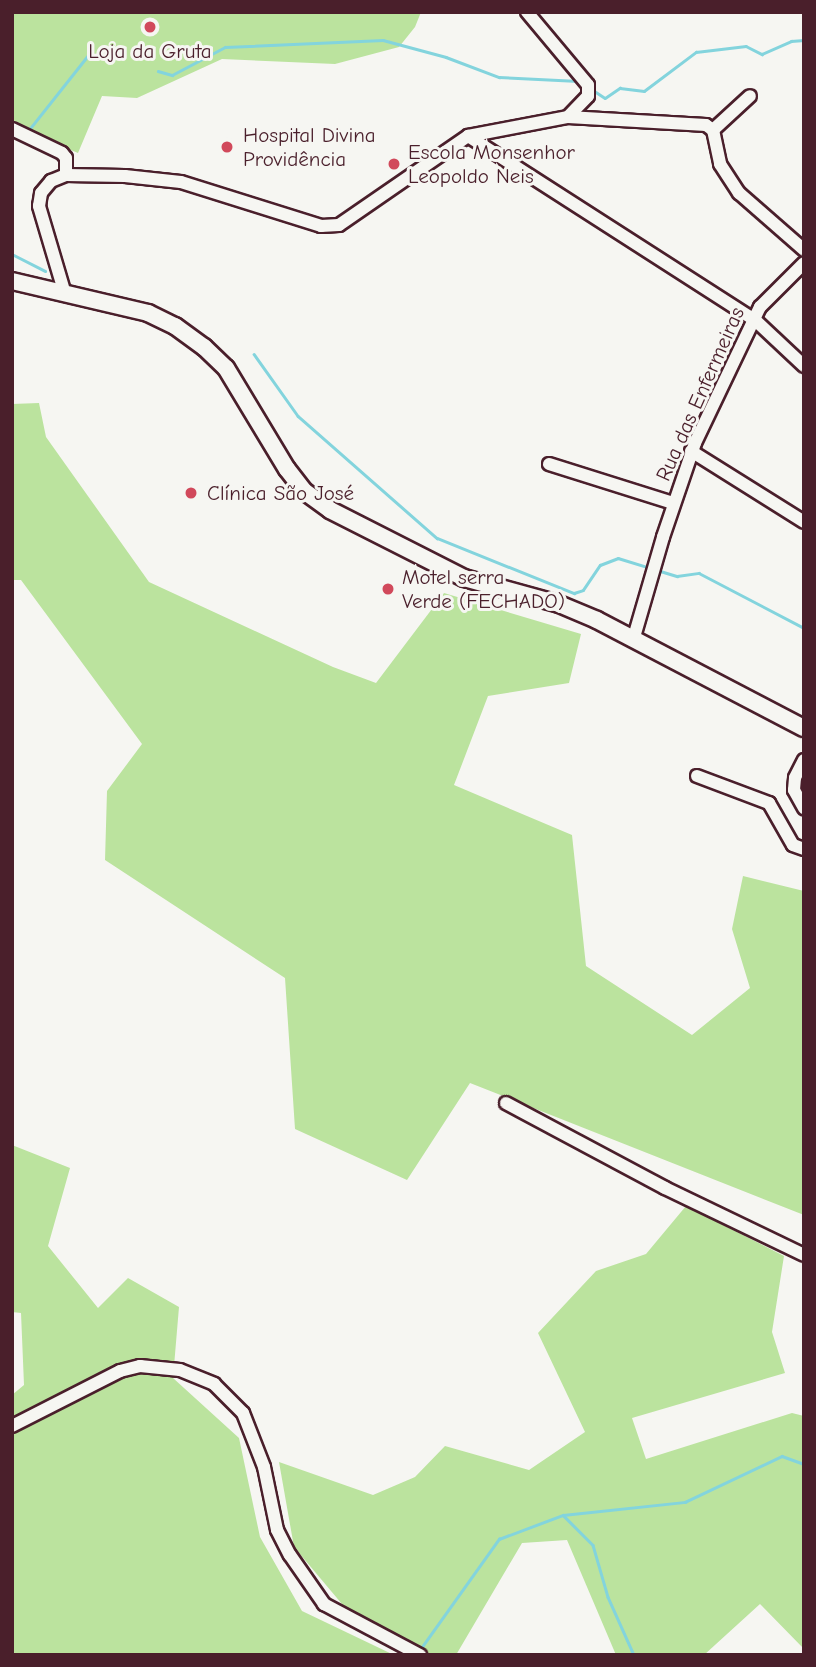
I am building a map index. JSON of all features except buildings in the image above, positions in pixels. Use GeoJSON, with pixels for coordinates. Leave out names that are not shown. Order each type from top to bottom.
{"type":"FeatureCollection","features":[{"type":"Feature","properties":{"kind":"main road"},"geometry":{"type":"LineString","coordinates":[[12,281],[148,313],[175,326],[204,347],[226,368],[287,469],[304,491],[330,510],[464,578],[559,604],[634,637],[730,691],[804,728]]}},
{"type":"Feature","properties":{"kind":"street"},"geometry":{"type":"LineString","coordinates":[[527,12],[588,85],[588,96],[568,117]]}},
{"type":"Feature","properties":{"kind":"street"},"geometry":{"type":"LineString","coordinates":[[713,130],[750,96]]}},
{"type":"Feature","properties":{"kind":"street"},"geometry":{"type":"LineString","coordinates":[[65,294],[39,205],[41,194],[51,181],[66,175],[125,176],[181,182],[321,226],[339,225],[468,136],[568,117],[706,125],[713,130],[720,164],[739,193],[804,250]]}},
{"type":"Feature","properties":{"kind":"street"},"geometry":{"type":"LineString","coordinates":[[12,129],[62,153],[66,158],[66,175]]}},
{"type":"Feature","properties":{"kind":"street"},"geometry":{"type":"LineString","coordinates":[[468,136],[755,320],[804,366]]}},
{"type":"Feature","properties":{"kind":"street","name":"Rua das Enfermeiras"},"geometry":{"type":"LineString","coordinates":[[634,637],[691,451],[760,307],[804,263]]}},
{"type":"Feature","properties":{"kind":"street"},"geometry":{"type":"LineString","coordinates":[[691,451],[804,522]]}},
{"type":"Feature","properties":{"kind":"street"},"geometry":{"type":"LineString","coordinates":[[549,464],[673,503]]}},
{"type":"Feature","properties":{"kind":"street"},"geometry":{"type":"LineString","coordinates":[[804,761],[794,778],[794,790],[804,808]]}},
{"type":"Feature","properties":{"kind":"street"},"geometry":{"type":"LineString","coordinates":[[697,776],[769,803],[793,845],[804,849]]}},
{"type":"Feature","properties":{"kind":"street"},"geometry":{"type":"LineString","coordinates":[[506,1103],[665,1188],[804,1255]]}},
{"type":"Feature","properties":{"kind":"street"},"geometry":{"type":"LineString","coordinates":[[12,1426],[120,1371],[141,1366],[180,1370],[214,1384],[243,1413],[264,1467],[277,1530],[290,1555],[324,1604],[420,1655]]}},
{"type":"Feature","properties":{"kind":"green space"},"geometry":{"type":"Polygon","coordinates":[[[12,12],[421,12],[415,27],[399,47],[335,64],[222,59],[137,98],[102,96],[78,153],[12,125],[12,12]]]}},
{"type":"Feature","properties":{"kind":"green space"},"geometry":{"type":"Polygon","coordinates":[[[39,403],[46,437],[149,582],[333,667],[376,683],[444,593],[581,634],[569,683],[488,696],[454,785],[572,835],[586,966],[692,1035],[750,988],[732,929],[743,876],[804,891],[804,1215],[470,1083],[407,1180],[295,1129],[285,978],[105,860],[107,791],[142,744],[21,580],[12,580],[12,404],[39,403]]]}},
{"type":"Feature","properties":{"kind":"green space"},"geometry":{"type":"Polygon","coordinates":[[[12,1145],[70,1168],[48,1246],[98,1308],[128,1278],[179,1307],[173,1378],[239,1438],[260,1537],[302,1611],[394,1655],[12,1655],[12,1395],[24,1385],[21,1313],[12,1312],[12,1145]]]}},
{"type":"Feature","properties":{"kind":"green space"},"geometry":{"type":"Polygon","coordinates":[[[686,1206],[784,1256],[772,1332],[785,1373],[632,1418],[646,1459],[792,1413],[804,1416],[804,1649],[760,1604],[704,1655],[616,1655],[567,1540],[522,1543],[456,1655],[429,1655],[347,1610],[294,1547],[279,1462],[373,1495],[415,1477],[445,1446],[529,1470],[585,1432],[538,1333],[596,1271],[646,1254],[686,1206]]]}},
{"type":"Feature","properties":{"kind":"waterway"},"geometry":{"type":"LineString","coordinates":[[158,71],[172,75],[225,47],[383,40],[446,57],[499,77],[578,81]]}},
{"type":"Feature","properties":{"kind":"waterway"},"geometry":{"type":"LineString","coordinates":[[593,90],[605,98],[620,88],[644,91],[696,52],[746,46],[762,54],[791,41],[804,40]]}},
{"type":"Feature","properties":{"kind":"waterway"},"geometry":{"type":"LineString","coordinates":[[28,131],[89,54]]}},
{"type":"Feature","properties":{"kind":"waterway"},"geometry":{"type":"LineString","coordinates":[[14,255],[45,271]]}},
{"type":"Feature","properties":{"kind":"waterway"},"geometry":{"type":"LineString","coordinates":[[254,354],[298,416],[437,538],[574,593],[583,590],[600,565],[618,558],[651,568]]}},
{"type":"Feature","properties":{"kind":"waterway"},"geometry":{"type":"LineString","coordinates":[[657,570],[677,576],[699,573],[804,628]]}},
{"type":"Feature","properties":{"kind":"waterway"},"geometry":{"type":"LineString","coordinates":[[419,1651],[499,1539],[563,1515],[685,1502],[782,1456],[804,1464]]}},
{"type":"Feature","properties":{"kind":"waterway"},"geometry":{"type":"LineString","coordinates":[[563,1515],[593,1545],[608,1597],[634,1655]]}},
{"type":"Feature","properties":{"kind":"place","name":"Loja da Gruta"},"geometry":{"type":"Point","coordinates":[150,27]}},
{"type":"Feature","properties":{"kind":"place","name":"Hospital Divina Providência"},"geometry":{"type":"Point","coordinates":[227,147]}},
{"type":"Feature","properties":{"kind":"place","name":"Escola Monsenhor Leopoldo Neis"},"geometry":{"type":"Point","coordinates":[394,164]}},
{"type":"Feature","properties":{"kind":"place","name":"Clínica São José"},"geometry":{"type":"Point","coordinates":[191,493]}},
{"type":"Feature","properties":{"kind":"place","name":"Motel serra Verde (FECHADO)"},"geometry":{"type":"Point","coordinates":[388,589]}}]}
